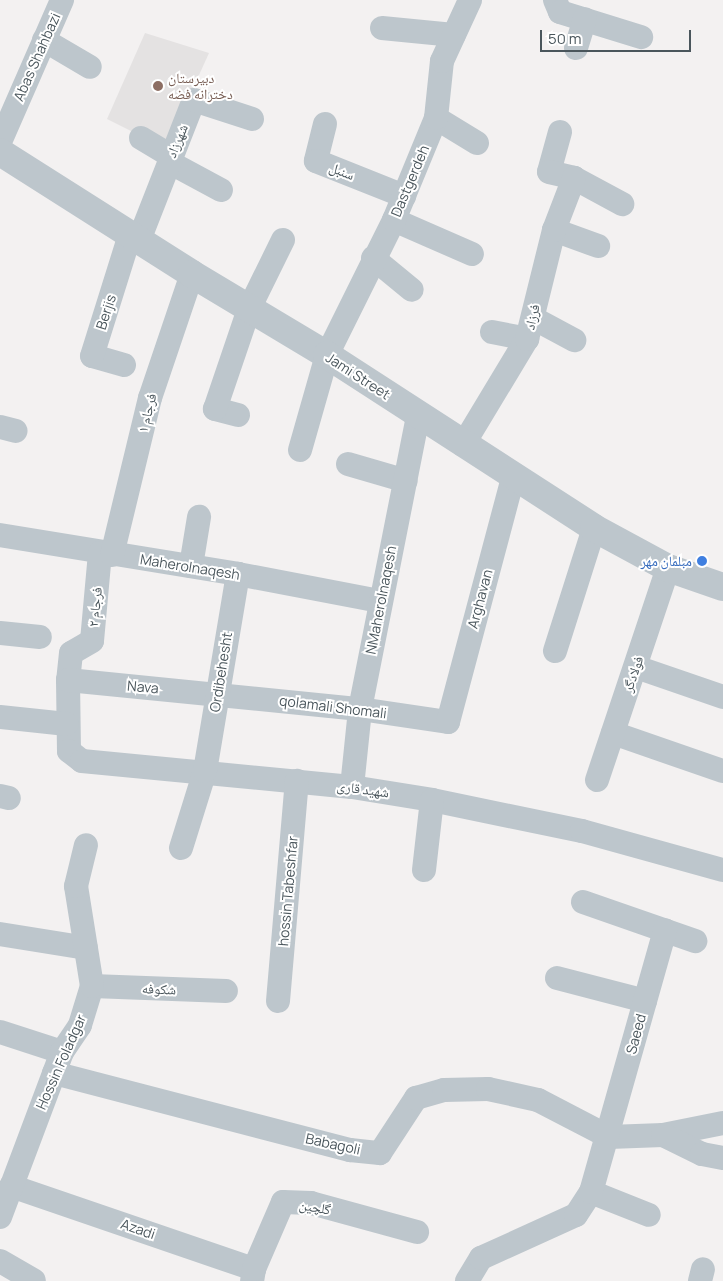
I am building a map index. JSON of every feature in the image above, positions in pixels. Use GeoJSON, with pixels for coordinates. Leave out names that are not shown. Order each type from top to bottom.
{"type":"FeatureCollection","features":[{"type":"Feature","properties":{"kind":"street","name":"Abas Shahbazi"},"geometry":{"type":"LineString","coordinates":[[0,142],[62,0]]}},
{"type":"Feature","properties":{"kind":"street","name":"Dastgerdeh"},"geometry":{"type":"LineString","coordinates":[[300,450],[327,355],[373,258],[394,220],[436,118],[442,61],[470,0]]}},
{"type":"Feature","properties":{"kind":"street"},"geometry":{"type":"LineString","coordinates":[[555,0],[560,12],[641,37]]}},
{"type":"Feature","properties":{"kind":"street"},"geometry":{"type":"LineString","coordinates":[[576,48],[585,19]]}},
{"type":"Feature","properties":{"kind":"street"},"geometry":{"type":"LineString","coordinates":[[382,28],[454,35]]}},
{"type":"Feature","properties":{"kind":"street"},"geometry":{"type":"LineString","coordinates":[[44,40],[90,68]]}},
{"type":"Feature","properties":{"kind":"street","name":"شهرزاد"},"geometry":{"type":"LineString","coordinates":[[135,238],[194,100],[252,119]]}},
{"type":"Feature","properties":{"kind":"street"},"geometry":{"type":"LineString","coordinates":[[436,118],[477,143]]}},
{"type":"Feature","properties":{"kind":"street","name":"سنبل"},"geometry":{"type":"LineString","coordinates":[[325,124],[316,161],[404,196]]}},
{"type":"Feature","properties":{"kind":"street"},"geometry":{"type":"LineString","coordinates":[[560,132],[549,172],[574,178],[622,204]]}},
{"type":"Feature","properties":{"kind":"street"},"geometry":{"type":"LineString","coordinates":[[141,138],[170,159],[221,190]]}},
{"type":"Feature","properties":{"kind":"street","name":"Jami Street"},"geometry":{"type":"LineString","coordinates":[[0,152],[192,274],[327,355],[463,445],[594,528],[668,568],[723,587]]}},
{"type":"Feature","properties":{"kind":"street","name":"فرزاد"},"geometry":{"type":"LineString","coordinates":[[463,445],[530,328],[554,230],[574,178]]}},
{"type":"Feature","properties":{"kind":"street"},"geometry":{"type":"LineString","coordinates":[[394,220],[472,254]]}},
{"type":"Feature","properties":{"kind":"street"},"geometry":{"type":"LineString","coordinates":[[554,230],[598,246]]}},
{"type":"Feature","properties":{"kind":"street","name":"Berjis"},"geometry":{"type":"LineString","coordinates":[[124,364],[92,356],[135,238]]}},
{"type":"Feature","properties":{"kind":"street"},"geometry":{"type":"LineString","coordinates":[[238,415],[215,409],[249,309],[283,240]]}},
{"type":"Feature","properties":{"kind":"street"},"geometry":{"type":"LineString","coordinates":[[373,258],[412,290]]}},
{"type":"Feature","properties":{"kind":"street","name":"فرجام ۱"},"geometry":{"type":"LineString","coordinates":[[106,554],[150,398],[192,274]]}},
{"type":"Feature","properties":{"kind":"street"},"geometry":{"type":"LineString","coordinates":[[492,332],[530,328],[574,340]]}},
{"type":"Feature","properties":{"kind":"street","name":"NMaherolnaqesh"},"geometry":{"type":"LineString","coordinates":[[352,787],[360,709],[379,601],[406,481],[418,415]]}},
{"type":"Feature","properties":{"kind":"street"},"geometry":{"type":"LineString","coordinates":[[348,464],[406,481]]}},
{"type":"Feature","properties":{"kind":"street","name":"Arghavan"},"geometry":{"type":"LineString","coordinates":[[448,722],[513,477]]}},
{"type":"Feature","properties":{"kind":"street"},"geometry":{"type":"LineString","coordinates":[[191,566],[199,517]]}},
{"type":"Feature","properties":{"kind":"street"},"geometry":{"type":"LineString","coordinates":[[555,651],[594,528]]}},
{"type":"Feature","properties":{"kind":"street","name":"Maherolnaqesh"},"geometry":{"type":"LineString","coordinates":[[0,535],[106,554],[238,574],[379,601]]}},
{"type":"Feature","properties":{"kind":"street","name":"فرجام ۲"},"geometry":{"type":"LineString","coordinates":[[68,680],[71,653],[92,641],[106,554]]}},
{"type":"Feature","properties":{"kind":"street","name":"فولادگر"},"geometry":{"type":"LineString","coordinates":[[597,780],[668,568]]}},
{"type":"Feature","properties":{"kind":"street","name":"Ordibehesht"},"geometry":{"type":"LineString","coordinates":[[181,848],[205,771],[238,574]]}},
{"type":"Feature","properties":{"kind":"street"},"geometry":{"type":"LineString","coordinates":[[0,633],[40,637]]}},
{"type":"Feature","properties":{"kind":"street"},"geometry":{"type":"LineString","coordinates":[[636,667],[723,697]]}},
{"type":"Feature","properties":{"kind":"street","name":"Nava"},"geometry":{"type":"LineString","coordinates":[[68,680],[218,694]]}},
{"type":"Feature","properties":{"kind":"street","name":"شهید قاری"},"geometry":{"type":"LineString","coordinates":[[68,680],[67,724],[69,751],[82,761],[205,771],[352,787],[432,800],[582,831],[723,870]]}},
{"type":"Feature","properties":{"kind":"street","name":"qolamali Shomali"},"geometry":{"type":"LineString","coordinates":[[218,694],[360,709],[448,722]]}},
{"type":"Feature","properties":{"kind":"street"},"geometry":{"type":"LineString","coordinates":[[0,717],[67,724]]}},
{"type":"Feature","properties":{"kind":"street"},"geometry":{"type":"LineString","coordinates":[[613,733],[723,771]]}},
{"type":"Feature","properties":{"kind":"street","name":"hossin Tabeshfar"},"geometry":{"type":"LineString","coordinates":[[278,1002],[298,781]]}},
{"type":"Feature","properties":{"kind":"street"},"geometry":{"type":"LineString","coordinates":[[424,870],[432,800]]}},
{"type":"Feature","properties":{"kind":"street","name":"Hossin Foladgar"},"geometry":{"type":"LineString","coordinates":[[0,1217],[58,1063],[80,1025],[92,986],[76,886],[86,845]]}},
{"type":"Feature","properties":{"kind":"street"},"geometry":{"type":"LineString","coordinates":[[583,902],[695,941]]}},
{"type":"Feature","properties":{"kind":"street","name":"Saeed"},"geometry":{"type":"LineString","coordinates":[[467,1281],[481,1258],[568,1218],[592,1192],[604,1134],[665,930]]}},
{"type":"Feature","properties":{"kind":"street"},"geometry":{"type":"LineString","coordinates":[[0,934],[86,948]]}},
{"type":"Feature","properties":{"kind":"street"},"geometry":{"type":"LineString","coordinates":[[557,978],[645,1002]]}},
{"type":"Feature","properties":{"kind":"street","name":"شکوفه"},"geometry":{"type":"LineString","coordinates":[[92,986],[226,992]]}},
{"type":"Feature","properties":{"kind":"street"},"geometry":{"type":"LineString","coordinates":[[0,1032],[58,1063]]}},
{"type":"Feature","properties":{"kind":"street","name":"Babagoli"},"geometry":{"type":"LineString","coordinates":[[58,1063],[350,1150],[380,1153],[416,1098],[444,1090],[488,1089],[538,1100],[604,1134]]}},
{"type":"Feature","properties":{"kind":"street"},"geometry":{"type":"LineString","coordinates":[[604,1134],[663,1135],[723,1123]]}},
{"type":"Feature","properties":{"kind":"street"},"geometry":{"type":"LineString","coordinates":[[663,1135],[702,1154],[723,1158]]}},
{"type":"Feature","properties":{"kind":"street","name":"Azadi"},"geometry":{"type":"LineString","coordinates":[[11,1186],[253,1275]]}},
{"type":"Feature","properties":{"kind":"street"},"geometry":{"type":"LineString","coordinates":[[592,1192],[649,1215]]}},
{"type":"Feature","properties":{"kind":"street","name":"گلچین"},"geometry":{"type":"LineString","coordinates":[[253,1275],[283,1202],[311,1203],[417,1232]]}},
{"type":"Feature","properties":{"kind":"street"},"geometry":{"type":"LineString","coordinates":[[0,1261],[34,1281]]}},
{"type":"Feature","properties":{"kind":"shaded area","name":"دبیرستان دخترانه فضه"},"geometry":{"type":"Polygon","coordinates":[[[145,33],[209,53],[171,137],[161,146],[107,119],[145,33]]]}},
{"type":"Feature","properties":{"kind":"place","name":"دبیرستان دخترانه فضه"},"geometry":{"type":"Point","coordinates":[158,86]}},
{"type":"Feature","properties":{"kind":"place","name":"مبلمان مهر"},"geometry":{"type":"Point","coordinates":[702,561]}}]}
